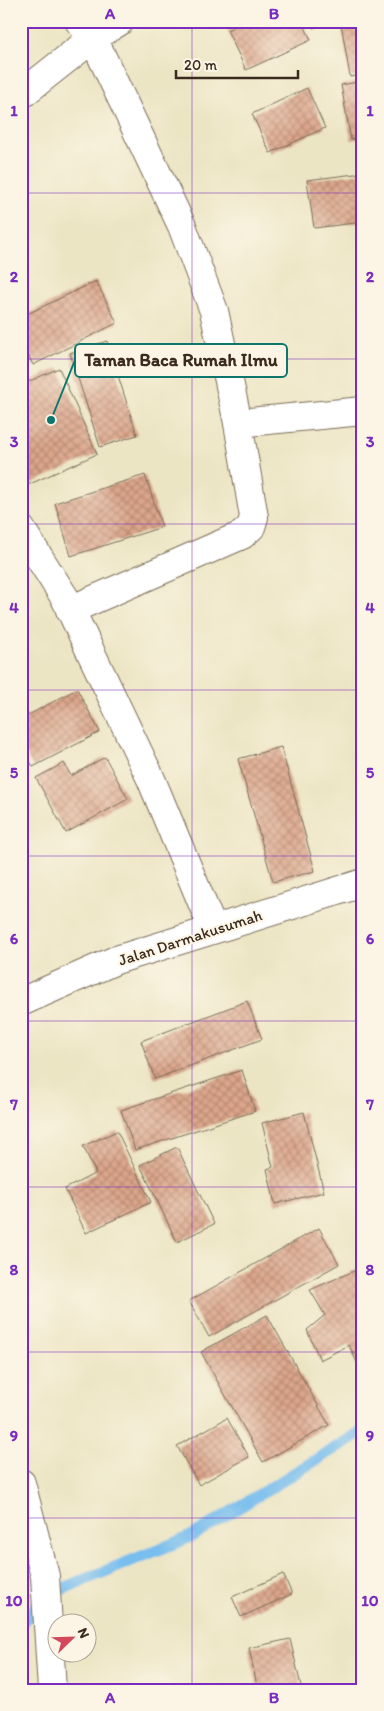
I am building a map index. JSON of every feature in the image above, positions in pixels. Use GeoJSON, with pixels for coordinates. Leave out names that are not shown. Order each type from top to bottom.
{"type":"FeatureCollection","features":[{"type":"Feature","properties":{"kind":"street"},"geometry":{"type":"LineString","coordinates":[[21,95],[86,30],[120,21]]}},
{"type":"Feature","properties":{"kind":"street"},"geometry":{"type":"LineString","coordinates":[[70,610],[242,535],[250,527],[254,517],[238,423],[214,312],[182,226],[86,30]]}},
{"type":"Feature","properties":{"kind":"street"},"geometry":{"type":"LineString","coordinates":[[238,423],[363,411]]}},
{"type":"Feature","properties":{"kind":"street"},"geometry":{"type":"LineString","coordinates":[[21,529],[65,598],[151,779],[213,930]]}},
{"type":"Feature","properties":{"kind":"street","name":"Jalan Darmakusumah"},"geometry":{"type":"LineString","coordinates":[[21,1002],[116,960],[363,883]]}},
{"type":"Feature","properties":{"kind":"street"},"geometry":{"type":"LineString","coordinates":[[21,1483],[45,1576],[52,1690]]}},
{"type":"Feature","properties":{"kind":"building"},"geometry":{"type":"Polygon","coordinates":[[[247,21],[302,21],[311,40],[246,70],[227,30],[247,21]]]}},
{"type":"Feature","properties":{"kind":"building"},"geometry":{"type":"Polygon","coordinates":[[[311,21],[330,21],[313,28],[311,21]]]}},
{"type":"Feature","properties":{"kind":"building"},"geometry":{"type":"Polygon","coordinates":[[[363,21],[363,75],[350,77],[341,23],[363,21]]]}},
{"type":"Feature","properties":{"kind":"building"},"geometry":{"type":"Polygon","coordinates":[[[363,81],[363,138],[351,140],[341,85],[363,81]]]}},
{"type":"Feature","properties":{"kind":"building"},"geometry":{"type":"Polygon","coordinates":[[[307,88],[325,128],[270,153],[252,114],[307,88]]]}},
{"type":"Feature","properties":{"kind":"building"},"geometry":{"type":"Polygon","coordinates":[[[363,173],[363,222],[314,228],[307,180],[363,173]]]}},
{"type":"Feature","properties":{"kind":"building"},"geometry":{"type":"Polygon","coordinates":[[[96,281],[117,323],[33,365],[21,341],[21,317],[96,281]]]}},
{"type":"Feature","properties":{"kind":"building"},"geometry":{"type":"Polygon","coordinates":[[[107,341],[137,435],[100,447],[70,353],[107,341]]]}},
{"type":"Feature","properties":{"kind":"building"},"geometry":{"type":"Polygon","coordinates":[[[59,368],[97,454],[21,488],[21,385],[59,368]]]}},
{"type":"Feature","properties":{"kind":"building"},"geometry":{"type":"Polygon","coordinates":[[[145,475],[162,527],[71,556],[55,503],[145,475]]]}},
{"type":"Feature","properties":{"kind":"building"},"geometry":{"type":"Polygon","coordinates":[[[77,689],[100,732],[33,767],[21,744],[21,719],[77,689]]]}},
{"type":"Feature","properties":{"kind":"building"},"geometry":{"type":"Polygon","coordinates":[[[281,747],[315,871],[273,882],[238,759],[281,747]]]}},
{"type":"Feature","properties":{"kind":"building"},"geometry":{"type":"Polygon","coordinates":[[[105,757],[128,799],[66,833],[36,778],[64,763],[71,776],[105,757]]]}},
{"type":"Feature","properties":{"kind":"building"},"geometry":{"type":"Polygon","coordinates":[[[247,1001],[262,1039],[155,1079],[141,1041],[247,1001]]]}},
{"type":"Feature","properties":{"kind":"building"},"geometry":{"type":"Polygon","coordinates":[[[242,1070],[255,1111],[135,1150],[121,1110],[242,1070]]]}},
{"type":"Feature","properties":{"kind":"building"},"geometry":{"type":"Polygon","coordinates":[[[304,1112],[324,1192],[275,1204],[267,1169],[273,1167],[262,1123],[304,1112]]]}},
{"type":"Feature","properties":{"kind":"building"},"geometry":{"type":"Polygon","coordinates":[[[117,1131],[151,1202],[86,1233],[65,1189],[96,1173],[83,1146],[117,1131]]]}},
{"type":"Feature","properties":{"kind":"building"},"geometry":{"type":"Polygon","coordinates":[[[177,1147],[214,1224],[177,1242],[140,1165],[177,1147]]]}},
{"type":"Feature","properties":{"kind":"building"},"geometry":{"type":"Polygon","coordinates":[[[319,1228],[339,1264],[209,1337],[189,1301],[319,1228]]]}},
{"type":"Feature","properties":{"kind":"building"},"geometry":{"type":"Polygon","coordinates":[[[363,1267],[363,1367],[360,1369],[349,1345],[320,1360],[307,1330],[325,1315],[310,1290],[363,1267]]]}},
{"type":"Feature","properties":{"kind":"building"},"geometry":{"type":"Polygon","coordinates":[[[267,1315],[329,1425],[263,1462],[201,1352],[267,1315]]]}},
{"type":"Feature","properties":{"kind":"building"},"geometry":{"type":"Polygon","coordinates":[[[227,1418],[249,1457],[199,1485],[177,1446],[227,1418]]]}},
{"type":"Feature","properties":{"kind":"building"},"geometry":{"type":"Polygon","coordinates":[[[283,1574],[292,1594],[241,1617],[232,1597],[283,1574]]]}},
{"type":"Feature","properties":{"kind":"building"},"geometry":{"type":"Polygon","coordinates":[[[290,1639],[302,1690],[258,1690],[249,1648],[290,1639]]]}},
{"type":"Feature","properties":{"kind":"waterway"},"geometry":{"type":"LineString","coordinates":[[21,1623],[47,1595],[192,1536],[363,1431]]}},
{"type":"Feature","properties":{"kind":"place","name":"Taman Baca Rumah Ilmu"},"geometry":{"type":"Point","coordinates":[51,420]}}]}
